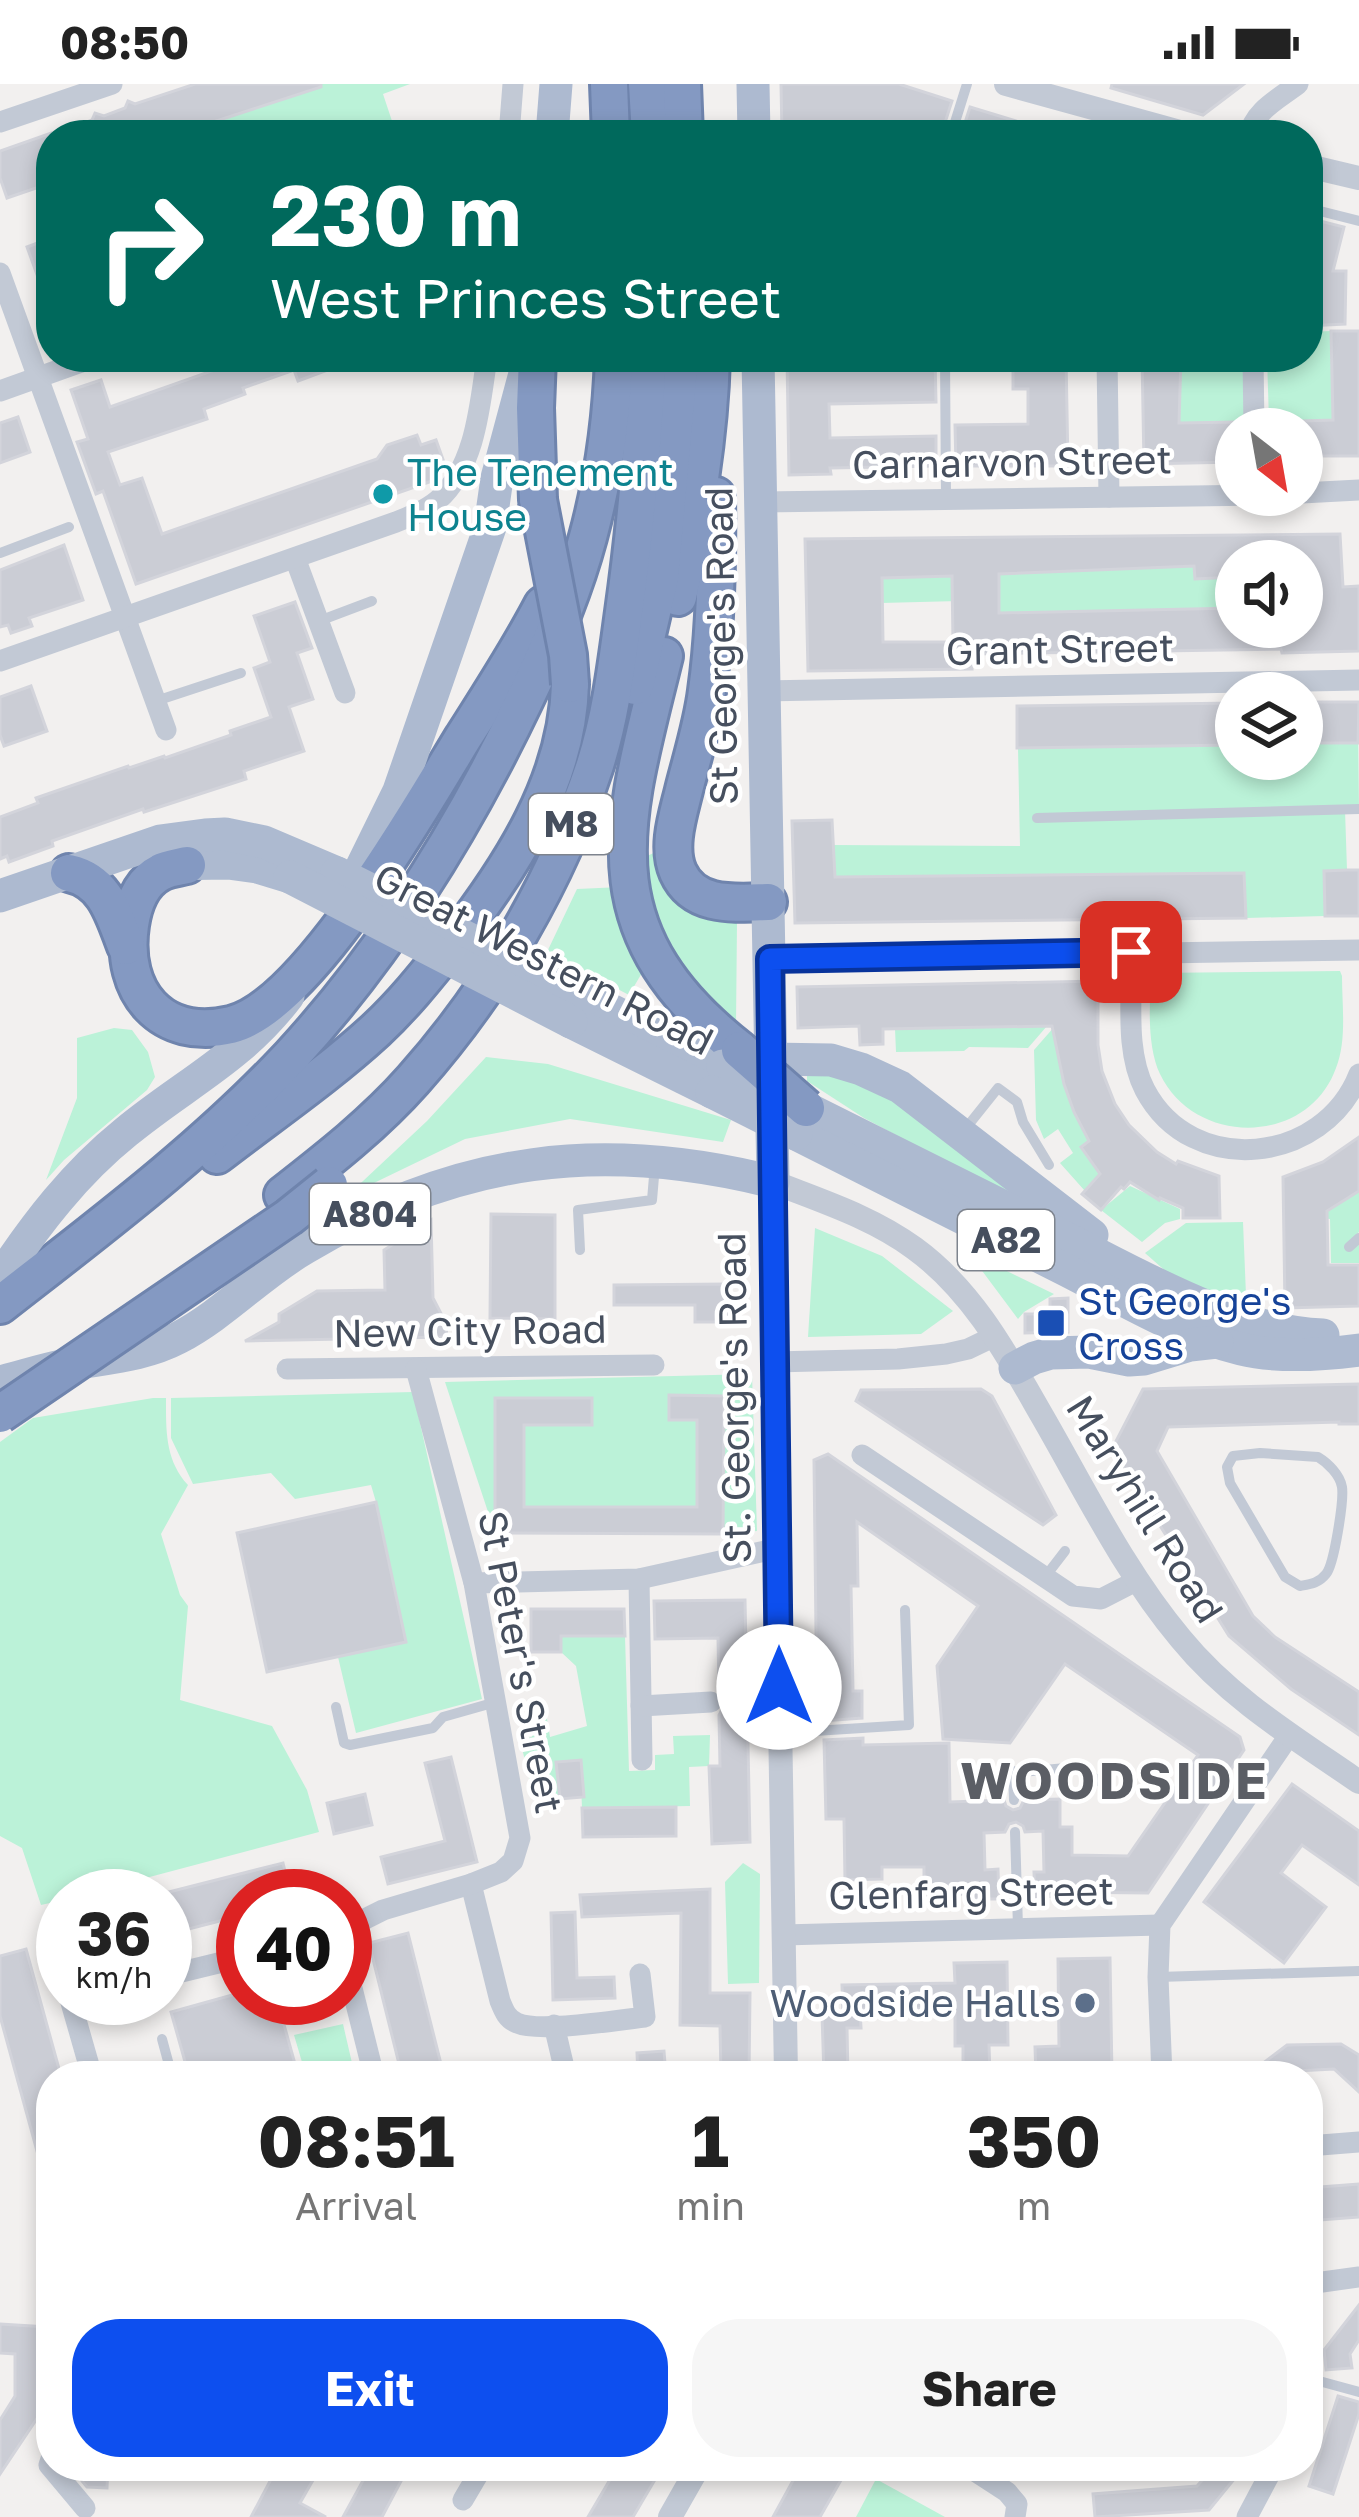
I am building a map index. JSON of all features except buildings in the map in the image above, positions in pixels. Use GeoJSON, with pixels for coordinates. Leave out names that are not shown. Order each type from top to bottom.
{"type":"FeatureCollection","features":[{"type":"Feature","properties":{"kind":"highway"},"geometry":{"type":"LineString","coordinates":[[609,84],[610,120]]}},
{"type":"Feature","properties":{"kind":"highway"},"geometry":{"type":"LineString","coordinates":[[647,84],[649,120]]}},
{"type":"Feature","properties":{"kind":"highway"},"geometry":{"type":"LineString","coordinates":[[682,84],[683,120]]}},
{"type":"Feature","properties":{"kind":"highway"},"geometry":{"type":"LineString","coordinates":[[707,84],[708,120]]}},
{"type":"Feature","properties":{"kind":"highway"},"geometry":{"type":"LineString","coordinates":[[142,1201],[373,1033],[428,974],[511,863],[559,759],[570,684],[538,500],[533,372]]}},
{"type":"Feature","properties":{"kind":"highway"},"geometry":{"type":"LineString","coordinates":[[85,878],[113,913],[133,981],[145,1000],[172,1021],[196,1027],[241,1022],[301,975],[343,924],[420,809],[543,606],[559,569],[576,505],[589,442],[596,372]]}},
{"type":"Feature","properties":{"kind":"highway","name":"M8"},"geometry":{"type":"LineString","coordinates":[[0,1308],[142,1201],[246,1100],[331,1009],[400,918],[460,824],[540,666],[587,540],[606,454],[614,372]]}},
{"type":"Feature","properties":{"kind":"highway","name":"M8"},"geometry":{"type":"LineString","coordinates":[[0,1399],[337,1153],[413,1081],[497,969],[556,859],[595,764],[617,664],[638,512],[647,372]]}},
{"type":"Feature","properties":{"kind":"highway"},"geometry":{"type":"LineString","coordinates":[[0,1414],[289,1217],[409,1112],[485,1022],[539,937],[584,842],[624,730],[660,578],[679,372]]}},
{"type":"Feature","properties":{"kind":"highway"},"geometry":{"type":"LineString","coordinates":[[711,372],[693,527],[631,793],[628,875],[654,958],[736,1067],[801,1121]]}},
{"type":"Feature","properties":{"kind":"highway"},"geometry":{"type":"LineString","coordinates":[[710,409],[716,528],[712,643],[707,695],[681,803],[674,857],[686,884],[704,898],[734,903],[769,932]]}},
{"type":"Feature","properties":{"kind":"highway"},"geometry":{"type":"LineString","coordinates":[[127,950],[133,908],[143,887],[159,872],[187,865]]}},
{"type":"Feature","properties":{"kind":"main road"},"geometry":{"type":"LineString","coordinates":[[553,120],[556,84]]}},
{"type":"Feature","properties":{"kind":"main road"},"geometry":{"type":"LineString","coordinates":[[753,84],[754,120]]}},
{"type":"Feature","properties":{"kind":"main road"},"geometry":{"type":"LineString","coordinates":[[0,1278],[74,1180],[129,1129],[238,1051],[275,1013],[301,975],[351,889],[399,791],[490,527],[497,478],[529,372]]}},
{"type":"Feature","properties":{"kind":"main road","name":"St George's Road"},"geometry":{"type":"LineString","coordinates":[[758,372],[769,932]]}},
{"type":"Feature","properties":{"kind":"main road","name":"Great Western Road"},"geometry":{"type":"LineString","coordinates":[[85,878],[160,841],[205,835],[244,837],[579,1010],[736,1067],[801,1121],[1121,1298],[1242,1349],[1287,1354],[1359,1350]]}},
{"type":"Feature","properties":{"kind":"main road","name":"Great Western Road"},"geometry":{"type":"LineString","coordinates":[[85,878],[157,864],[295,866]]}},
{"type":"Feature","properties":{"kind":"main road","name":"A82"},"geometry":{"type":"LineString","coordinates":[[0,896],[85,878]]}},
{"type":"Feature","properties":{"kind":"main road","name":"A82"},"geometry":{"type":"LineString","coordinates":[[0,915],[85,878]]}},
{"type":"Feature","properties":{"kind":"main road","name":"St. George's Road"},"geometry":{"type":"LineString","coordinates":[[769,932],[736,1067],[773,1182]]}},
{"type":"Feature","properties":{"kind":"main road"},"geometry":{"type":"LineString","coordinates":[[736,1067],[831,1060],[900,1087],[1139,1275]]}},
{"type":"Feature","properties":{"kind":"main road","name":"Great Western Road"},"geometry":{"type":"LineString","coordinates":[[801,1121],[1227,1313],[1274,1329],[1359,1339]]}},
{"type":"Feature","properties":{"kind":"main road","name":"A804"},"geometry":{"type":"LineString","coordinates":[[0,1382],[146,1352],[176,1339],[301,1250],[358,1219],[442,1184],[498,1169],[551,1161],[622,1159],[720,1170],[773,1182]]}},
{"type":"Feature","properties":{"kind":"main road"},"geometry":{"type":"LineString","coordinates":[[1015,1368],[1058,1352],[1129,1360],[1219,1342]]}},
{"type":"Feature","properties":{"kind":"street"},"geometry":{"type":"LineString","coordinates":[[0,122],[112,84]]}},
{"type":"Feature","properties":{"kind":"street"},"geometry":{"type":"LineString","coordinates":[[510,120],[513,84]]}},
{"type":"Feature","properties":{"kind":"street"},"geometry":{"type":"LineString","coordinates":[[1255,120],[1298,84]]}},
{"type":"Feature","properties":{"kind":"street"},"geometry":{"type":"LineString","coordinates":[[1025,86],[1140,120]]}},
{"type":"Feature","properties":{"kind":"street"},"geometry":{"type":"LineString","coordinates":[[1323,170],[1359,178]]}},
{"type":"Feature","properties":{"kind":"street"},"geometry":{"type":"LineString","coordinates":[[0,273],[36,369]]}},
{"type":"Feature","properties":{"kind":"street"},"geometry":{"type":"LineString","coordinates":[[37,372],[166,730]]}},
{"type":"Feature","properties":{"kind":"street"},"geometry":{"type":"LineString","coordinates":[[0,391],[53,372]]}},
{"type":"Feature","properties":{"kind":"street"},"geometry":{"type":"LineString","coordinates":[[0,661],[418,513],[457,478],[479,409],[485,372]]}},
{"type":"Feature","properties":{"kind":"street"},"geometry":{"type":"LineString","coordinates":[[1107,372],[1109,497]]}},
{"type":"Feature","properties":{"kind":"street"},"geometry":{"type":"LineString","coordinates":[[1253,372],[1253,408]]}},
{"type":"Feature","properties":{"kind":"street"},"geometry":{"type":"LineString","coordinates":[[1323,492],[1359,490]]}},
{"type":"Feature","properties":{"kind":"street","name":"Carnarvon Street"},"geometry":{"type":"LineString","coordinates":[[761,502],[1215,496]]}},
{"type":"Feature","properties":{"kind":"street"},"geometry":{"type":"LineString","coordinates":[[296,558],[345,693]]}},
{"type":"Feature","properties":{"kind":"street","name":"Grant Street"},"geometry":{"type":"LineString","coordinates":[[763,691],[1359,680]]}},
{"type":"Feature","properties":{"kind":"street"},"geometry":{"type":"LineString","coordinates":[[769,932],[1131,952],[1359,950]]}},
{"type":"Feature","properties":{"kind":"street"},"geometry":{"type":"LineString","coordinates":[[1131,952],[1132,1048],[1138,1075],[1155,1105],[1175,1126],[1199,1140],[1235,1149],[1290,1142],[1328,1120],[1352,1091],[1359,1074]]}},
{"type":"Feature","properties":{"kind":"street","name":"Maryhill Road"},"geometry":{"type":"LineString","coordinates":[[773,1182],[858,1215],[915,1248],[961,1291],[1015,1368],[1169,1625],[1232,1690],[1359,1782]]}},
{"type":"Feature","properties":{"kind":"street","name":"St. George's Road"},"geometry":{"type":"LineString","coordinates":[[773,1182],[786,2061]]}},
{"type":"Feature","properties":{"kind":"street"},"geometry":{"type":"LineString","coordinates":[[774,1362],[946,1354],[995,1336]]}},
{"type":"Feature","properties":{"kind":"street","name":"New City Road"},"geometry":{"type":"LineString","coordinates":[[287,1369],[654,1364]]}},
{"type":"Feature","properties":{"kind":"street","name":"St Peter's Street"},"geometry":{"type":"LineString","coordinates":[[372,1915],[501,1872],[518,1850],[518,1817],[474,1583],[416,1369]]}},
{"type":"Feature","properties":{"kind":"street"},"geometry":{"type":"LineString","coordinates":[[862,1455],[1072,1596],[1101,1599],[1138,1580]]}},
{"type":"Feature","properties":{"kind":"street"},"geometry":{"type":"LineString","coordinates":[[474,1583],[639,1579],[778,1548]]}},
{"type":"Feature","properties":{"kind":"street"},"geometry":{"type":"LineString","coordinates":[[639,1579],[642,1760]]}},
{"type":"Feature","properties":{"kind":"street"},"geometry":{"type":"LineString","coordinates":[[641,1706],[711,1702]]}},
{"type":"Feature","properties":{"kind":"street"},"geometry":{"type":"LineString","coordinates":[[1161,2061],[1160,1925],[1290,1734]]}},
{"type":"Feature","properties":{"kind":"street"},"geometry":{"type":"LineString","coordinates":[[470,1884],[506,2015],[514,2023],[554,2025],[645,2017],[640,1974]]}},
{"type":"Feature","properties":{"kind":"street","name":"Glenfarg Street"},"geometry":{"type":"LineString","coordinates":[[783,1935],[1160,1925]]}},
{"type":"Feature","properties":{"kind":"street"},"geometry":{"type":"LineString","coordinates":[[77,2025],[88,2061]]}},
{"type":"Feature","properties":{"kind":"street"},"geometry":{"type":"LineString","coordinates":[[361,2025],[370,2061]]}},
{"type":"Feature","properties":{"kind":"street"},"geometry":{"type":"LineString","coordinates":[[554,2025],[562,2061]]}},
{"type":"Feature","properties":{"kind":"street"},"geometry":{"type":"LineString","coordinates":[[1323,2145],[1359,2142]]}},
{"type":"Feature","properties":{"kind":"street"},"geometry":{"type":"LineString","coordinates":[[1323,2282],[1359,2277]]}},
{"type":"Feature","properties":{"kind":"street"},"geometry":{"type":"LineString","coordinates":[[62,2481],[85,2508]]}},
{"type":"Feature","properties":{"kind":"street"},"geometry":{"type":"LineString","coordinates":[[464,2500],[474,2481]]}},
{"type":"Feature","properties":{"kind":"street"},"geometry":{"type":"LineString","coordinates":[[670,2517],[690,2481]]}},
{"type":"Feature","properties":{"kind":"street"},"geometry":{"type":"LineString","coordinates":[[990,2481],[1017,2504],[1015,2517]]}},
{"type":"Feature","properties":{"kind":"street"},"geometry":{"type":"LineString","coordinates":[[1247,2517],[1266,2481]]}},
{"type":"Feature","properties":{"kind":"lane"},"geometry":{"type":"LineString","coordinates":[[956,120],[967,84]]}},
{"type":"Feature","properties":{"kind":"lane"},"geometry":{"type":"LineString","coordinates":[[1323,212],[1359,220]]}},
{"type":"Feature","properties":{"kind":"lane"},"geometry":{"type":"LineString","coordinates":[[945,372],[946,498]]}},
{"type":"Feature","properties":{"kind":"lane"},"geometry":{"type":"LineString","coordinates":[[0,553],[70,527]]}},
{"type":"Feature","properties":{"kind":"lane"},"geometry":{"type":"LineString","coordinates":[[319,621],[372,601]]}},
{"type":"Feature","properties":{"kind":"lane"},"geometry":{"type":"LineString","coordinates":[[156,701],[241,673]]}},
{"type":"Feature","properties":{"kind":"lane"},"geometry":{"type":"LineString","coordinates":[[1037,818],[1359,809]]}},
{"type":"Feature","properties":{"kind":"lane"},"geometry":{"type":"LineString","coordinates":[[962,1133],[998,1088],[1017,1102],[1048,1165]]}},
{"type":"Feature","properties":{"kind":"lane"},"geometry":{"type":"LineString","coordinates":[[580,1250],[578,1210],[652,1200],[655,1161]]}},
{"type":"Feature","properties":{"kind":"lane"},"geometry":{"type":"LineString","coordinates":[[1260,1453],[1318,1457],[1327,1462],[1342,1486],[1330,1571],[1317,1583],[1300,1586],[1285,1577],[1230,1484],[1227,1467],[1234,1456],[1260,1453]]}},
{"type":"Feature","properties":{"kind":"lane"},"geometry":{"type":"LineString","coordinates":[[1342,1486],[1359,1487]]}},
{"type":"Feature","properties":{"kind":"lane"},"geometry":{"type":"LineString","coordinates":[[1044,1577],[1065,1551]]}},
{"type":"Feature","properties":{"kind":"lane"},"geometry":{"type":"LineString","coordinates":[[780,1733],[909,1725],[905,1610]]}},
{"type":"Feature","properties":{"kind":"lane"},"geometry":{"type":"LineString","coordinates":[[336,1707],[344,1743],[350,1745],[433,1728],[442,1717],[496,1702]]}},
{"type":"Feature","properties":{"kind":"lane"},"geometry":{"type":"LineString","coordinates":[[966,1777],[1077,1767],[1110,1787]]}},
{"type":"Feature","properties":{"kind":"lane"},"geometry":{"type":"LineString","coordinates":[[1013,1771],[1014,1800]]}},
{"type":"Feature","properties":{"kind":"lane"},"geometry":{"type":"LineString","coordinates":[[1015,1832],[1018,1927]]}},
{"type":"Feature","properties":{"kind":"lane"},"geometry":{"type":"LineString","coordinates":[[1158,1977],[1359,1971]]}},
{"type":"Feature","properties":{"kind":"lane"},"geometry":{"type":"LineString","coordinates":[[162,2039],[168,2061]]}},
{"type":"Feature","properties":{"kind":"lane"},"geometry":{"type":"LineString","coordinates":[[1323,2382],[1359,2392]]}},
{"type":"Feature","properties":{"kind":"green space"},"geometry":{"type":"Polygon","coordinates":[[[321,84],[410,84],[383,94],[392,120],[219,120],[321,84]]]}},
{"type":"Feature","properties":{"kind":"green space"},"geometry":{"type":"Polygon","coordinates":[[[1323,331],[1331,331],[1333,420],[1323,420],[1323,408],[1269,408],[1267,372],[1323,372],[1323,331]]]}},
{"type":"Feature","properties":{"kind":"green space"},"geometry":{"type":"Polygon","coordinates":[[[1181,372],[1246,372],[1247,408],[1215,408],[1215,422],[1179,423],[1181,372]]]}},
{"type":"Feature","properties":{"kind":"green space"},"geometry":{"type":"Polygon","coordinates":[[[1194,566],[1196,579],[1215,578],[1215,608],[999,613],[998,600],[881,603],[880,578],[1194,566]]]}},
{"type":"Feature","properties":{"kind":"green space"},"geometry":{"type":"Polygon","coordinates":[[[1358,731],[1359,809],[1345,810],[1347,870],[1324,871],[1325,916],[1246,918],[1244,873],[833,877],[833,845],[1020,846],[1018,748],[1215,745],[1215,780],[1323,780],[1323,743],[1357,743],[1358,731]]]}},
{"type":"Feature","properties":{"kind":"green space"},"geometry":{"type":"Polygon","coordinates":[[[658,851],[671,893],[698,917],[737,922],[736,1026],[676,957],[650,897],[647,856],[658,851]]]}},
{"type":"Feature","properties":{"kind":"green space"},"geometry":{"type":"Polygon","coordinates":[[[621,887],[646,966],[629,995],[547,952],[577,889],[621,887]]]}},
{"type":"Feature","properties":{"kind":"green space"},"geometry":{"type":"Polygon","coordinates":[[[1340,971],[1342,1046],[1322,1094],[1302,1112],[1251,1128],[1224,1125],[1198,1115],[1176,1098],[1160,1074],[1151,1038],[1152,973],[1340,971]]]}},
{"type":"Feature","properties":{"kind":"green space"},"geometry":{"type":"Polygon","coordinates":[[[1047,1026],[1028,1048],[896,1052],[895,1029],[1047,1026]]]}},
{"type":"Feature","properties":{"kind":"green space"},"geometry":{"type":"Polygon","coordinates":[[[1055,1026],[1071,1100],[1109,1165],[1085,1191],[1060,1163],[1073,1153],[1058,1129],[1044,1139],[1036,1120],[1034,1050],[1055,1026]]]}},
{"type":"Feature","properties":{"kind":"green space"},"geometry":{"type":"Polygon","coordinates":[[[114,1028],[132,1030],[148,1052],[155,1077],[147,1090],[46,1180],[77,1098],[77,1038],[114,1028]]]}},
{"type":"Feature","properties":{"kind":"green space"},"geometry":{"type":"Polygon","coordinates":[[[486,1057],[548,1064],[731,1120],[723,1142],[570,1119],[465,1139],[347,1196],[486,1057]]]}},
{"type":"Feature","properties":{"kind":"green space"},"geometry":{"type":"Polygon","coordinates":[[[807,1066],[867,1077],[1032,1208],[864,1118],[807,1081],[807,1066]]]}},
{"type":"Feature","properties":{"kind":"green space"},"geometry":{"type":"Polygon","coordinates":[[[1130,1186],[1180,1209],[1180,1219],[1165,1223],[1142,1242],[1101,1210],[1130,1186]]]}},
{"type":"Feature","properties":{"kind":"green space"},"geometry":{"type":"Polygon","coordinates":[[[1359,1191],[1359,1232],[1345,1246],[1359,1243],[1359,1263],[1331,1263],[1330,1219],[1321,1218],[1321,1207],[1359,1191]]]}},
{"type":"Feature","properties":{"kind":"green space"},"geometry":{"type":"Polygon","coordinates":[[[1243,1222],[1243,1309],[1170,1275],[1145,1253],[1186,1223],[1243,1222]]]}},
{"type":"Feature","properties":{"kind":"green space"},"geometry":{"type":"Polygon","coordinates":[[[815,1228],[882,1256],[953,1311],[921,1334],[808,1337],[815,1228]]]}},
{"type":"Feature","properties":{"kind":"green space"},"geometry":{"type":"Polygon","coordinates":[[[976,1256],[1054,1294],[1018,1319],[974,1260],[976,1256]]]}},
{"type":"Feature","properties":{"kind":"green space"},"geometry":{"type":"Polygon","coordinates":[[[752,1374],[757,1531],[723,1534],[724,1396],[669,1396],[669,1420],[697,1420],[697,1507],[524,1507],[524,1425],[592,1425],[592,1399],[495,1398],[495,1533],[445,1382],[752,1374]]]}},
{"type":"Feature","properties":{"kind":"green space"},"geometry":{"type":"Polygon","coordinates":[[[413,1392],[482,1699],[356,1733],[338,1657],[376,1502],[371,1485],[295,1499],[271,1473],[193,1484],[171,1438],[171,1398],[413,1392]]]}},
{"type":"Feature","properties":{"kind":"green space"},"geometry":{"type":"Polygon","coordinates":[[[166,1398],[171,1455],[188,1485],[161,1534],[180,1595],[188,1606],[180,1700],[272,1726],[307,1790],[319,1832],[180,1869],[36,1869],[36,1890],[22,1848],[0,1836],[0,1442],[33,1418],[166,1398]]]}},
{"type":"Feature","properties":{"kind":"green space"},"geometry":{"type":"Polygon","coordinates":[[[561,1636],[625,1636],[629,1771],[655,1770],[655,1755],[674,1754],[673,1736],[710,1735],[709,1766],[689,1767],[690,1806],[582,1808],[580,1760],[557,1762],[560,1799],[544,1802],[533,1794],[520,1740],[532,1737],[526,1709],[545,1707],[550,1737],[587,1726],[576,1666],[561,1652],[561,1636]]]}},
{"type":"Feature","properties":{"kind":"green space"},"geometry":{"type":"Polygon","coordinates":[[[743,1863],[760,1874],[759,1983],[728,1984],[725,1882],[743,1863]]]}},
{"type":"Feature","properties":{"kind":"green space"},"geometry":{"type":"Polygon","coordinates":[[[343,2025],[352,2061],[302,2061],[294,2035],[343,2025]]]}},
{"type":"Feature","properties":{"kind":"green space"},"geometry":{"type":"Polygon","coordinates":[[[875,2481],[880,2481],[945,2517],[856,2517],[875,2481]]]}},
{"type":"Feature","properties":{"kind":"place","name":"The Tenement House"},"geometry":{"type":"Point","coordinates":[383,494]}},
{"type":"Feature","properties":{"kind":"place","name":"St George's Cross"},"geometry":{"type":"Point","coordinates":[1051,1323]}},
{"type":"Feature","properties":{"kind":"place","name":"Woodside Halls"},"geometry":{"type":"Point","coordinates":[1085,2003]}},
{"type":"Feature","properties":{"kind":"district","name":"WOODSIDE"},"geometry":{"type":"Point","coordinates":[1115,1781]}},
{"type":"Feature","properties":{"kind":"route"},"geometry":{"type":"LineString","coordinates":[[779,1687],[770,959],[1131,952]]}}]}
